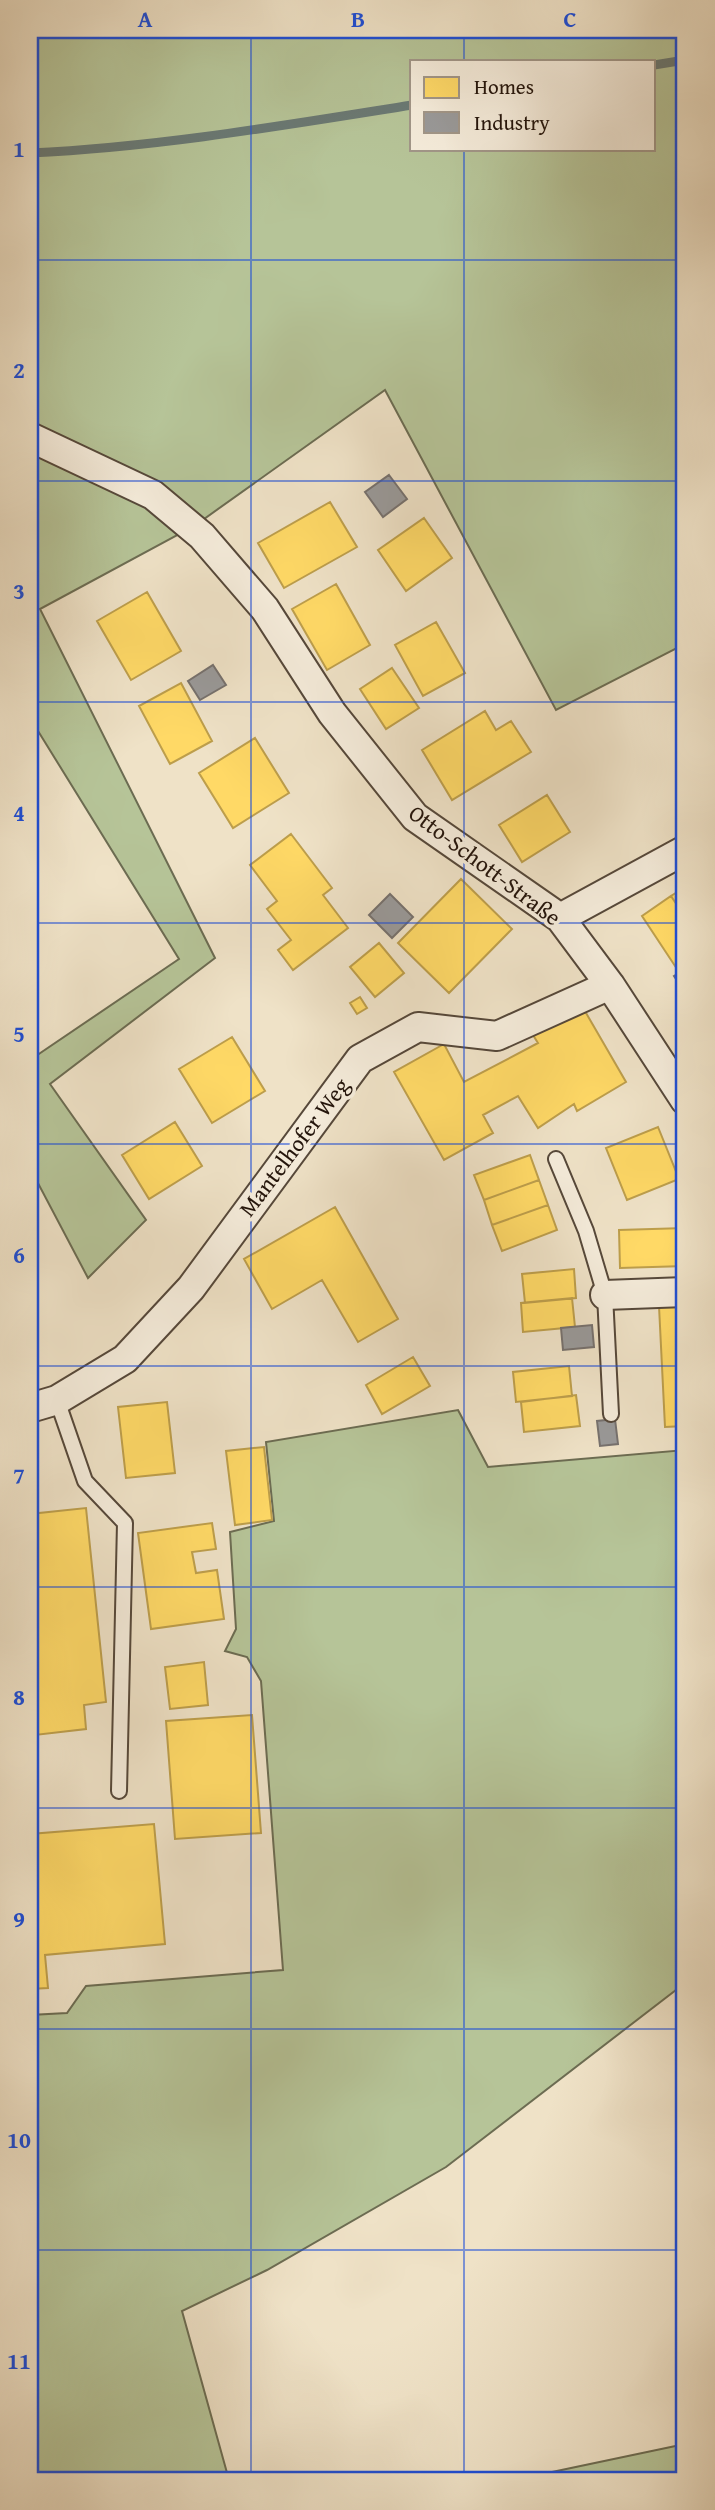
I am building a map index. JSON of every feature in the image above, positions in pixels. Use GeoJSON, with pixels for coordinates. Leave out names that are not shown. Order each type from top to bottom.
{"type":"FeatureCollection","features":[{"type":"Feature","properties":{"kind":"street","name":"Otto-Schott-Straße"},"geometry":{"type":"LineString","coordinates":[[30,437],[153,495],[202,536],[265,609],[332,713],[415,817],[560,918],[610,985],[685,1100]]}},
{"type":"Feature","properties":{"kind":"street"},"geometry":{"type":"LineString","coordinates":[[560,918],[685,850]]}},
{"type":"Feature","properties":{"kind":"street","name":"Mantelhofer Weg"},"geometry":{"type":"LineString","coordinates":[[30,1408],[57,1400],[125,1359],[191,1288],[360,1059],[418,1027],[497,1036],[610,985]]}},
{"type":"Feature","properties":{"kind":"street"},"geometry":{"type":"LineString","coordinates":[[605,1295],[685,1292]]}},
{"type":"Feature","properties":{"kind":"lane"},"geometry":{"type":"LineString","coordinates":[[555,1159],[586,1231],[605,1295],[611,1414]]}},
{"type":"Feature","properties":{"kind":"lane"},"geometry":{"type":"LineString","coordinates":[[57,1400],[85,1481],[125,1523],[119,1791]]}},
{"type":"Feature","properties":{"kind":"green space"},"geometry":{"type":"Polygon","coordinates":[[[685,30],[685,644],[556,710],[385,390],[204,519],[30,428],[30,31],[685,30]]]}},
{"type":"Feature","properties":{"kind":"green space"},"geometry":{"type":"Polygon","coordinates":[[[30,448],[120,485],[185,531],[40,609],[215,958],[50,1084],[146,1220],[88,1278],[30,1168],[30,1060],[179,959],[30,718],[30,448]]]}},
{"type":"Feature","properties":{"kind":"green space"},"geometry":{"type":"Polygon","coordinates":[[[458,1410],[488,1467],[685,1450],[685,1983],[446,2167],[267,2270],[182,2311],[229,2480],[30,2480],[30,2015],[67,2013],[86,1986],[283,1970],[261,1681],[247,1657],[225,1651],[236,1629],[230,1532],[274,1521],[266,1442],[458,1410]]]}},
{"type":"Feature","properties":{"kind":"green space"},"geometry":{"type":"Polygon","coordinates":[[[685,2444],[685,2480],[514,2480],[685,2444]]]}},
{"type":"Feature","properties":{"kind":"building: Homes"},"geometry":{"type":"Polygon","coordinates":[[[330,502],[357,547],[284,588],[258,543],[330,502]]]}},
{"type":"Feature","properties":{"kind":"building: Homes"},"geometry":{"type":"Polygon","coordinates":[[[424,518],[452,558],[406,591],[378,550],[424,518]]]}},
{"type":"Feature","properties":{"kind":"building: Homes"},"geometry":{"type":"Polygon","coordinates":[[[336,584],[370,645],[327,670],[292,609],[336,584]]]}},
{"type":"Feature","properties":{"kind":"building: Homes"},"geometry":{"type":"Polygon","coordinates":[[[147,592],[181,651],[131,680],[97,621],[147,592]]]}},
{"type":"Feature","properties":{"kind":"building: Homes"},"geometry":{"type":"Polygon","coordinates":[[[436,622],[465,673],[423,696],[395,645],[436,622]]]}},
{"type":"Feature","properties":{"kind":"building: Homes"},"geometry":{"type":"Polygon","coordinates":[[[392,668],[419,708],[386,729],[360,689],[392,668]]]}},
{"type":"Feature","properties":{"kind":"building: Homes"},"geometry":{"type":"Polygon","coordinates":[[[181,683],[212,741],[170,764],[139,706],[181,683]]]}},
{"type":"Feature","properties":{"kind":"building: Homes"},"geometry":{"type":"Polygon","coordinates":[[[485,711],[496,730],[511,721],[531,752],[452,800],[422,750],[485,711]]]}},
{"type":"Feature","properties":{"kind":"building: Homes"},"geometry":{"type":"Polygon","coordinates":[[[255,738],[289,793],[233,828],[199,773],[255,738]]]}},
{"type":"Feature","properties":{"kind":"building: Homes"},"geometry":{"type":"Polygon","coordinates":[[[547,795],[570,832],[522,862],[499,825],[547,795]]]}},
{"type":"Feature","properties":{"kind":"building: Homes"},"geometry":{"type":"Polygon","coordinates":[[[291,834],[332,888],[323,895],[348,928],[293,970],[278,950],[291,940],[267,909],[277,901],[250,865],[291,834]]]}},
{"type":"Feature","properties":{"kind":"building: Homes"},"geometry":{"type":"Polygon","coordinates":[[[461,879],[512,929],[449,993],[398,943],[461,879]]]}},
{"type":"Feature","properties":{"kind":"building: Homes"},"geometry":{"type":"Polygon","coordinates":[[[685,887],[685,917],[671,896],[685,887]]]}},
{"type":"Feature","properties":{"kind":"building: Homes"},"geometry":{"type":"Polygon","coordinates":[[[671,896],[685,917],[685,964],[677,969],[642,916],[671,896]]]}},
{"type":"Feature","properties":{"kind":"building: Homes"},"geometry":{"type":"Polygon","coordinates":[[[379,943],[404,973],[375,997],[350,967],[379,943]]]}},
{"type":"Feature","properties":{"kind":"building: Homes"},"geometry":{"type":"Polygon","coordinates":[[[360,997],[367,1008],[357,1014],[350,1003],[360,997]]]}},
{"type":"Feature","properties":{"kind":"building: Homes"},"geometry":{"type":"Polygon","coordinates":[[[582,1006],[626,1082],[577,1111],[574,1104],[538,1128],[518,1096],[483,1115],[493,1133],[444,1160],[394,1072],[444,1044],[464,1082],[538,1043],[533,1035],[582,1006]]]}},
{"type":"Feature","properties":{"kind":"building: Homes"},"geometry":{"type":"Polygon","coordinates":[[[232,1037],[265,1091],[212,1123],[179,1069],[232,1037]]]}},
{"type":"Feature","properties":{"kind":"building: Homes"},"geometry":{"type":"Polygon","coordinates":[[[175,1122],[202,1166],[149,1199],[122,1155],[175,1122]]]}},
{"type":"Feature","properties":{"kind":"building: Homes"},"geometry":{"type":"Polygon","coordinates":[[[658,1127],[679,1179],[627,1200],[606,1148],[658,1127]]]}},
{"type":"Feature","properties":{"kind":"building: Homes"},"geometry":{"type":"Polygon","coordinates":[[[530,1155],[539,1180],[484,1200],[474,1175],[530,1155]]]}},
{"type":"Feature","properties":{"kind":"building: Homes"},"geometry":{"type":"Polygon","coordinates":[[[539,1180],[548,1205],[492,1225],[484,1200],[539,1180]]]}},
{"type":"Feature","properties":{"kind":"building: Homes"},"geometry":{"type":"Polygon","coordinates":[[[548,1205],[557,1230],[502,1251],[492,1225],[548,1205]]]}},
{"type":"Feature","properties":{"kind":"building: Homes"},"geometry":{"type":"Polygon","coordinates":[[[335,1207],[398,1319],[358,1342],[322,1280],[272,1309],[244,1259],[335,1207]]]}},
{"type":"Feature","properties":{"kind":"building: Homes"},"geometry":{"type":"Polygon","coordinates":[[[685,1228],[685,1266],[620,1268],[619,1230],[685,1228]]]}},
{"type":"Feature","properties":{"kind":"building: Homes"},"geometry":{"type":"Polygon","coordinates":[[[574,1269],[576,1298],[525,1303],[522,1274],[574,1269]]]}},
{"type":"Feature","properties":{"kind":"building: Homes"},"geometry":{"type":"Polygon","coordinates":[[[572,1298],[575,1327],[523,1332],[521,1303],[572,1298]]]}},
{"type":"Feature","properties":{"kind":"building: Homes"},"geometry":{"type":"Polygon","coordinates":[[[685,1305],[685,1426],[665,1427],[659,1306],[685,1305]]]}},
{"type":"Feature","properties":{"kind":"building: Homes"},"geometry":{"type":"Polygon","coordinates":[[[413,1357],[430,1386],[382,1414],[366,1385],[413,1357]]]}},
{"type":"Feature","properties":{"kind":"building: Homes"},"geometry":{"type":"Polygon","coordinates":[[[569,1366],[572,1396],[516,1402],[513,1372],[569,1366]]]}},
{"type":"Feature","properties":{"kind":"building: Homes"},"geometry":{"type":"Polygon","coordinates":[[[576,1395],[580,1426],[524,1432],[521,1402],[576,1395]]]}},
{"type":"Feature","properties":{"kind":"building: Homes"},"geometry":{"type":"Polygon","coordinates":[[[167,1402],[175,1473],[126,1478],[118,1407],[167,1402]]]}},
{"type":"Feature","properties":{"kind":"building: Homes"},"geometry":{"type":"Polygon","coordinates":[[[264,1447],[272,1520],[235,1525],[226,1451],[264,1447]]]}},
{"type":"Feature","properties":{"kind":"building: Homes"},"geometry":{"type":"Polygon","coordinates":[[[86,1508],[106,1702],[84,1705],[86,1729],[35,1735],[30,1711],[30,1514],[86,1508]]]}},
{"type":"Feature","properties":{"kind":"building: Homes"},"geometry":{"type":"Polygon","coordinates":[[[212,1523],[216,1549],[192,1552],[196,1573],[217,1570],[224,1619],[151,1629],[138,1533],[212,1523]]]}},
{"type":"Feature","properties":{"kind":"building: Homes"},"geometry":{"type":"Polygon","coordinates":[[[204,1662],[208,1705],[170,1709],[165,1667],[204,1662]]]}},
{"type":"Feature","properties":{"kind":"building: Homes"},"geometry":{"type":"Polygon","coordinates":[[[252,1715],[261,1833],[175,1839],[166,1721],[252,1715]]]}},
{"type":"Feature","properties":{"kind":"building: Homes"},"geometry":{"type":"Polygon","coordinates":[[[154,1824],[165,1944],[45,1955],[48,1988],[30,1989],[30,1834],[154,1824]]]}},
{"type":"Feature","properties":{"kind":"building: Industry"},"geometry":{"type":"Polygon","coordinates":[[[389,475],[407,499],[383,517],[365,492],[389,475]]]}},
{"type":"Feature","properties":{"kind":"building: Industry"},"geometry":{"type":"Polygon","coordinates":[[[213,665],[226,685],[200,700],[188,681],[213,665]]]}},
{"type":"Feature","properties":{"kind":"building: Industry"},"geometry":{"type":"Polygon","coordinates":[[[390,894],[413,917],[392,938],[369,915],[390,894]]]}},
{"type":"Feature","properties":{"kind":"building: Industry"},"geometry":{"type":"Polygon","coordinates":[[[685,969],[685,986],[682,988],[674,976],[685,969]]]}},
{"type":"Feature","properties":{"kind":"building: Industry"},"geometry":{"type":"Polygon","coordinates":[[[592,1325],[594,1347],[563,1350],[561,1328],[592,1325]]]}},
{"type":"Feature","properties":{"kind":"building: Industry"},"geometry":{"type":"Polygon","coordinates":[[[615,1419],[618,1444],[600,1446],[597,1421],[615,1419]]]}},
{"type":"Feature","properties":{"kind":"waterway"},"geometry":{"type":"LineString","coordinates":[[656,65],[685,60]]}},
{"type":"Feature","properties":{"kind":"waterway"},"geometry":{"type":"LineString","coordinates":[[30,153],[174,140],[410,105]]}}]}
